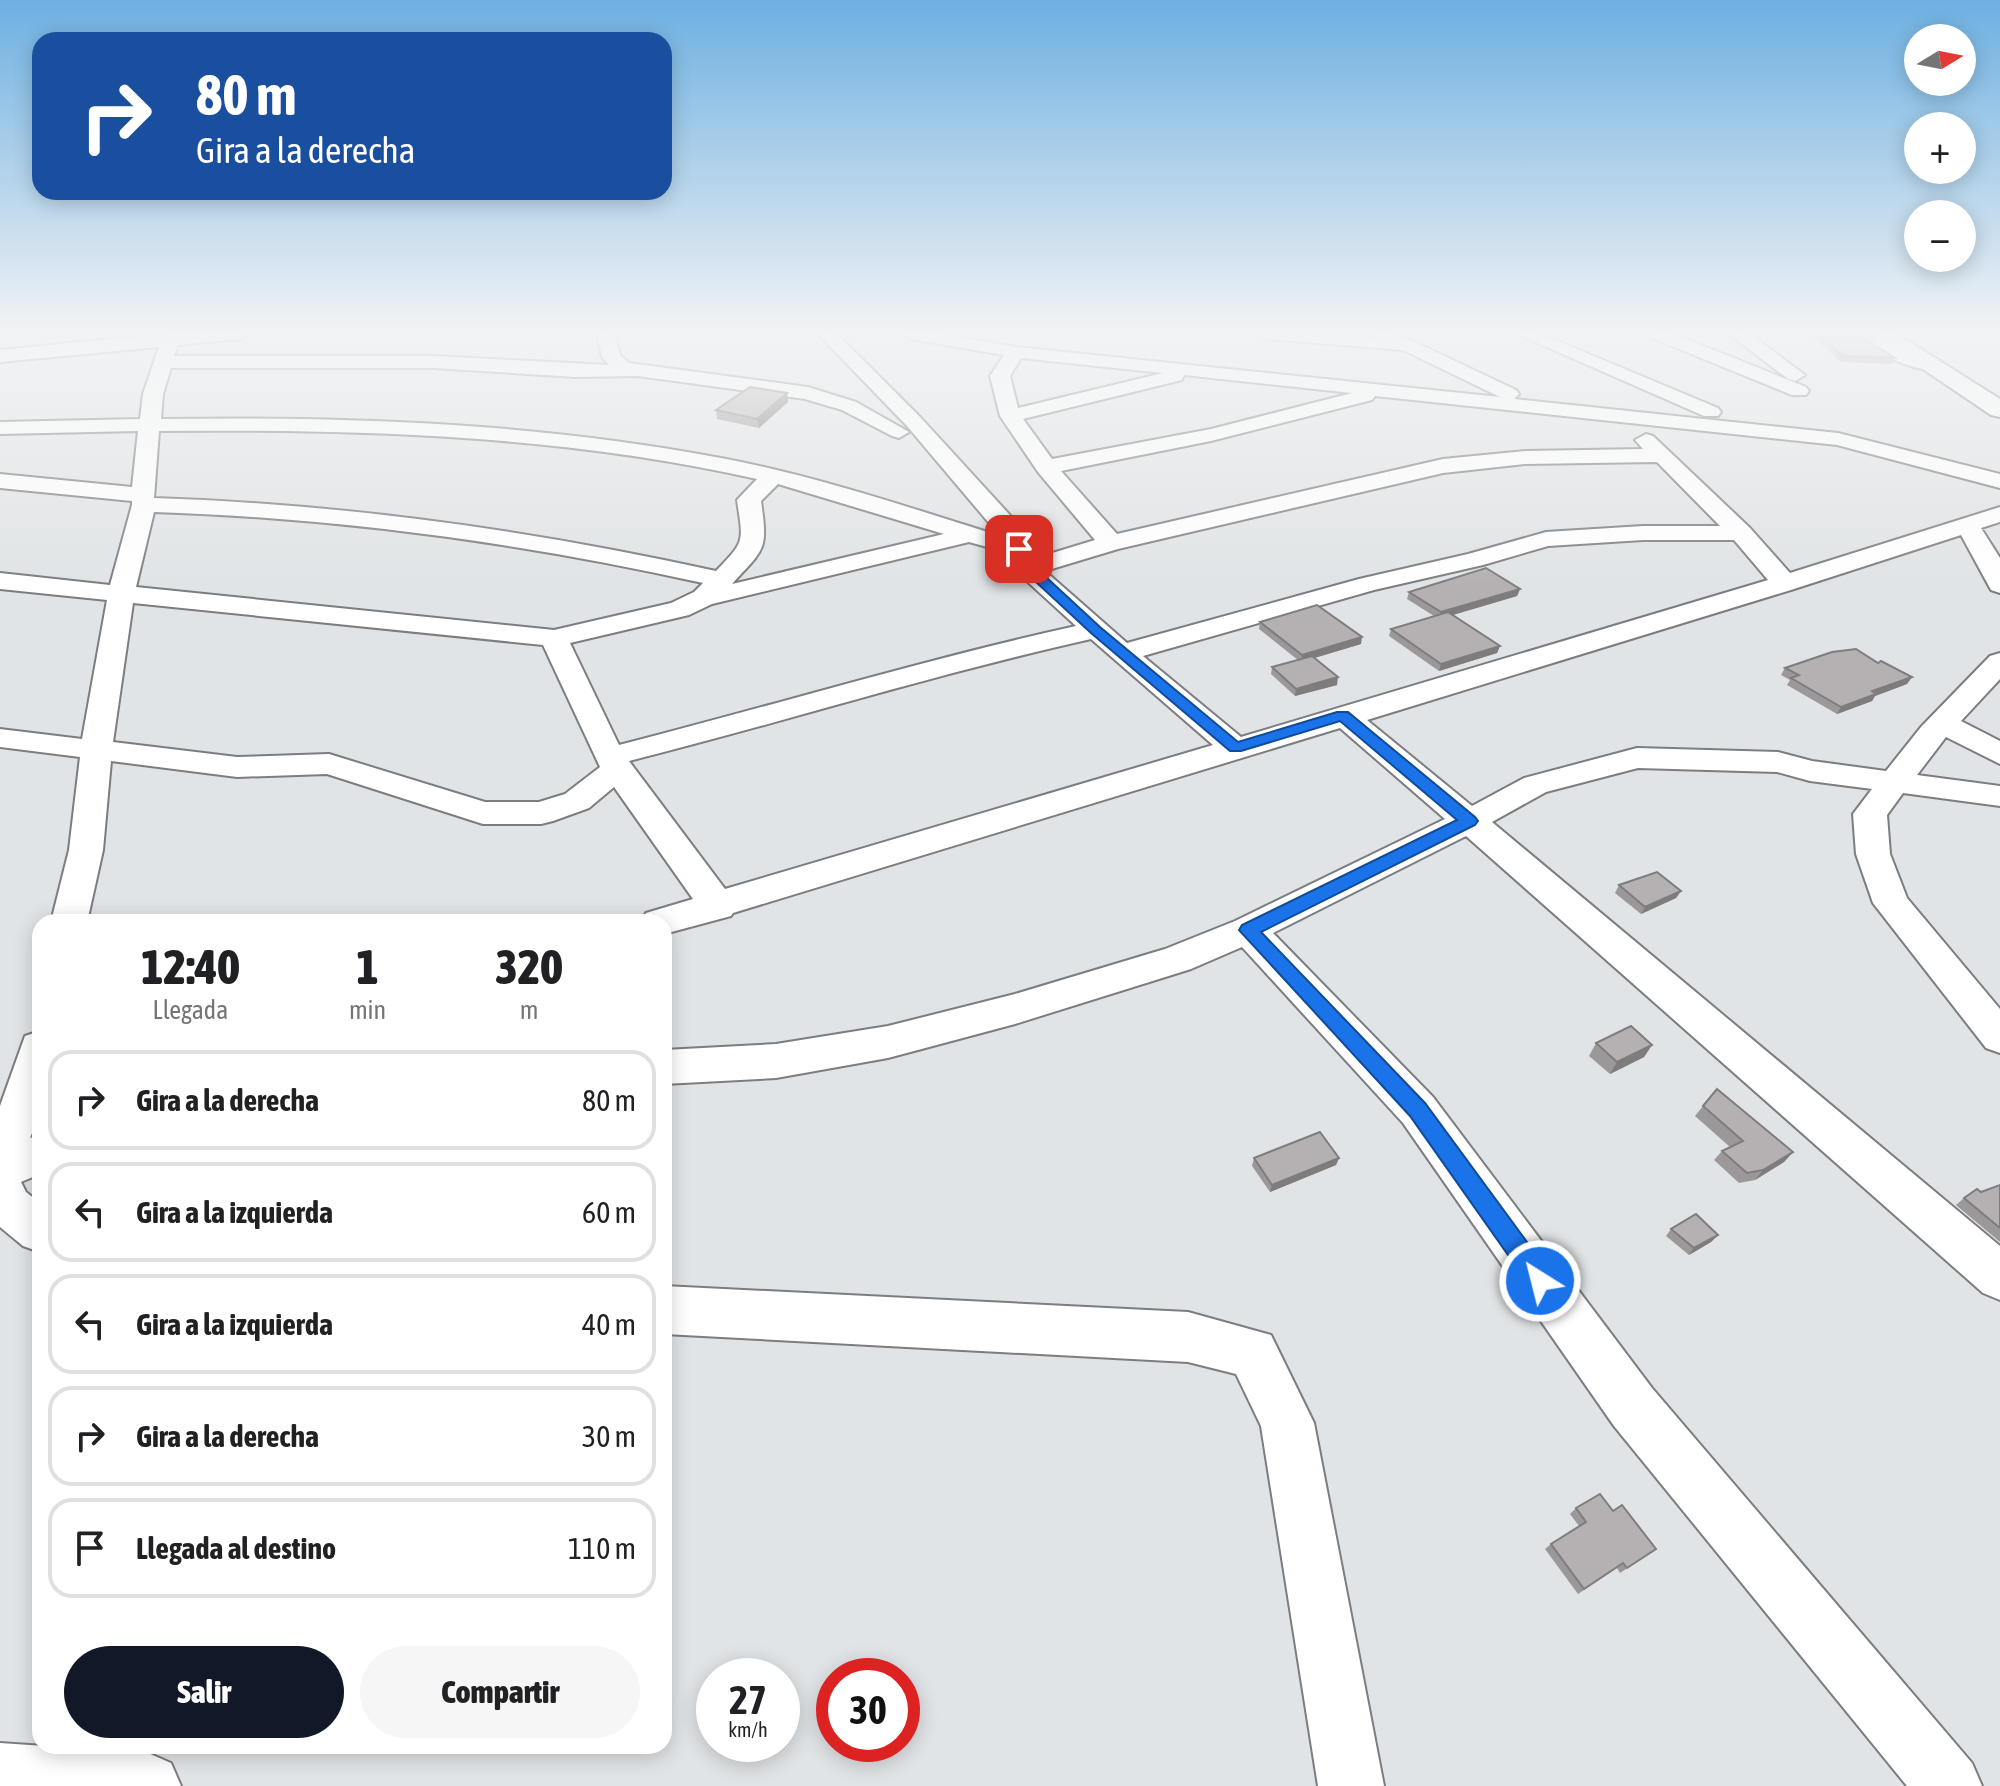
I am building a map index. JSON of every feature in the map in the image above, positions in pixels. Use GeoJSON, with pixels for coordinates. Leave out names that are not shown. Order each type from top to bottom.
{"type":"FeatureCollection","features":[{"type":"Feature","properties":{"kind":"street"},"geometry":{"type":"LineString","coordinates":[[71,914],[86,850],[96,751],[121,594],[143,500],[149,417]]}},
{"type":"Feature","properties":{"kind":"street"},"geometry":{"type":"LineString","coordinates":[[871,417],[899,432]]}},
{"type":"Feature","properties":{"kind":"street"},"geometry":{"type":"LineString","coordinates":[[884,417],[998,543],[1122,653],[1236,748]]}},
{"type":"Feature","properties":{"kind":"street"},"geometry":{"type":"LineString","coordinates":[[909,417],[1009,529],[1028,568]]}},
{"type":"Feature","properties":{"kind":"street"},"geometry":{"type":"LineString","coordinates":[[1011,417],[1046,467],[1111,543]]}},
{"type":"Feature","properties":{"kind":"street"},"geometry":{"type":"LineString","coordinates":[[1046,467],[1211,435],[1281,417]]}},
{"type":"Feature","properties":{"kind":"street"},"geometry":{"type":"LineString","coordinates":[[1622,417],[1741,533],[1785,584]]}},
{"type":"Feature","properties":{"kind":"street"},"geometry":{"type":"LineString","coordinates":[[1652,417],[1746,427],[1786,417]]}},
{"type":"Feature","properties":{"kind":"street"},"geometry":{"type":"LineString","coordinates":[[1723,417],[1746,427]]}},
{"type":"Feature","properties":{"kind":"street"},"geometry":{"type":"LineString","coordinates":[[1815,417],[1901,453],[2000,481]]}},
{"type":"Feature","properties":{"kind":"street"},"geometry":{"type":"LineString","coordinates":[[0,428],[276,424],[406,428],[543,438],[773,476],[998,543]]}},
{"type":"Feature","properties":{"kind":"street"},"geometry":{"type":"LineString","coordinates":[[1028,568],[1111,543],[1456,464],[1547,455],[1662,456]]}},
{"type":"Feature","properties":{"kind":"street"},"geometry":{"type":"LineString","coordinates":[[0,581],[554,638],[680,609],[711,589],[751,549],[754,536],[749,500],[773,476]]}},
{"type":"Feature","properties":{"kind":"street"},"geometry":{"type":"LineString","coordinates":[[0,481],[143,500],[435,524],[612,554],[711,589],[929,546],[968,534]]}},
{"type":"Feature","properties":{"kind":"street"},"geometry":{"type":"LineString","coordinates":[[672,919],[1785,584],[2000,514]]}},
{"type":"Feature","properties":{"kind":"street"},"geometry":{"type":"LineString","coordinates":[[1966,524],[1995,570],[2000,585]]}},
{"type":"Feature","properties":{"kind":"street"},"geometry":{"type":"LineString","coordinates":[[1122,653],[1368,584],[1474,560],[1546,539],[1643,533],[1741,533]]}},
{"type":"Feature","properties":{"kind":"street"},"geometry":{"type":"LineString","coordinates":[[0,738],[237,767],[329,764],[483,813],[541,813],[577,801],[613,762],[965,659],[1096,630]]}},
{"type":"Feature","properties":{"kind":"street"},"geometry":{"type":"LineString","coordinates":[[554,638],[613,762],[718,907]]}},
{"type":"Feature","properties":{"kind":"street"},"geometry":{"type":"LineString","coordinates":[[2000,662],[1892,782],[1870,814],[1873,854],[1891,903],[2000,1037]]}},
{"type":"Feature","properties":{"kind":"street"},"geometry":{"type":"LineString","coordinates":[[1343,715],[1627,954],[2000,1277]]}},
{"type":"Feature","properties":{"kind":"street"},"geometry":{"type":"LineString","coordinates":[[1943,723],[2000,754]]}},
{"type":"Feature","properties":{"kind":"street"},"geometry":{"type":"LineString","coordinates":[[672,1067],[776,1061],[888,1042],[1015,1009],[1178,959],[1248,930],[1535,785],[1637,758],[1778,762],[1810,771],[2000,796]]}},
{"type":"Feature","properties":{"kind":"street"},"geometry":{"type":"LineString","coordinates":[[1248,930],[1418,1110],[1633,1407],[1949,1786]]}},
{"type":"Feature","properties":{"kind":"street"},"geometry":{"type":"LineString","coordinates":[[0,1159],[28,1071]]}},
{"type":"Feature","properties":{"kind":"street"},"geometry":{"type":"LineString","coordinates":[[0,1170],[32,1157]]}},
{"type":"Feature","properties":{"kind":"street"},"geometry":{"type":"LineString","coordinates":[[0,1185],[8,1206],[32,1225]]}},
{"type":"Feature","properties":{"kind":"street"},"geometry":{"type":"LineString","coordinates":[[672,1310],[1188,1337],[1253,1353],[1287,1423],[1351,1786]]}},
{"type":"Feature","properties":{"kind":"street"},"geometry":{"type":"LineString","coordinates":[[0,1775],[148,1786]]}},
{"type":"Feature","properties":{"kind":"building"},"geometry":{"type":"Polygon","coordinates":[[[1486,568],[1520,589],[1441,612],[1409,592],[1486,568]]]}},
{"type":"Feature","properties":{"kind":"building"},"geometry":{"type":"Polygon","coordinates":[[[1317,605],[1362,637],[1302,655],[1260,622],[1317,605]]]}},
{"type":"Feature","properties":{"kind":"building"},"geometry":{"type":"Polygon","coordinates":[[[1448,612],[1500,646],[1441,664],[1391,629],[1448,612]]]}},
{"type":"Feature","properties":{"kind":"building"},"geometry":{"type":"Polygon","coordinates":[[[1856,649],[1878,663],[1881,661],[1912,677],[1872,691],[1876,694],[1841,707],[1791,678],[1799,675],[1785,668],[1832,652],[1856,649]]]}},
{"type":"Feature","properties":{"kind":"building"},"geometry":{"type":"Polygon","coordinates":[[[1312,656],[1338,677],[1296,689],[1272,667],[1312,656]]]}},
{"type":"Feature","properties":{"kind":"building"},"geometry":{"type":"Polygon","coordinates":[[[1657,872],[1681,891],[1645,907],[1619,885],[1657,872]]]}},
{"type":"Feature","properties":{"kind":"building"},"geometry":{"type":"Polygon","coordinates":[[[1631,1026],[1652,1045],[1617,1062],[1596,1043],[1631,1026]]]}},
{"type":"Feature","properties":{"kind":"building"},"geometry":{"type":"Polygon","coordinates":[[[1717,1089],[1793,1152],[1763,1170],[1747,1173],[1722,1151],[1743,1141],[1703,1106],[1717,1089]]]}},
{"type":"Feature","properties":{"kind":"building"},"geometry":{"type":"Polygon","coordinates":[[[1320,1132],[1339,1158],[1272,1185],[1254,1158],[1320,1132]]]}},
{"type":"Feature","properties":{"kind":"building"},"geometry":{"type":"Polygon","coordinates":[[[2000,1185],[2000,1228],[1964,1198],[1977,1189],[1981,1192],[2000,1185]]]}},
{"type":"Feature","properties":{"kind":"building"},"geometry":{"type":"Polygon","coordinates":[[[1696,1214],[1718,1235],[1694,1248],[1671,1229],[1696,1214]]]}},
{"type":"Feature","properties":{"kind":"building"},"geometry":{"type":"Polygon","coordinates":[[[1600,1494],[1613,1511],[1622,1505],[1656,1549],[1627,1568],[1623,1563],[1584,1589],[1551,1544],[1586,1522],[1576,1508],[1600,1494]]]}},
{"type":"Feature","properties":{"kind":"route"},"geometry":{"type":"LineString","coordinates":[[1019,549],[1028,568],[1122,653],[1236,748],[1343,715],[1469,821],[1248,930],[1418,1110],[1540,1281]]}}]}
